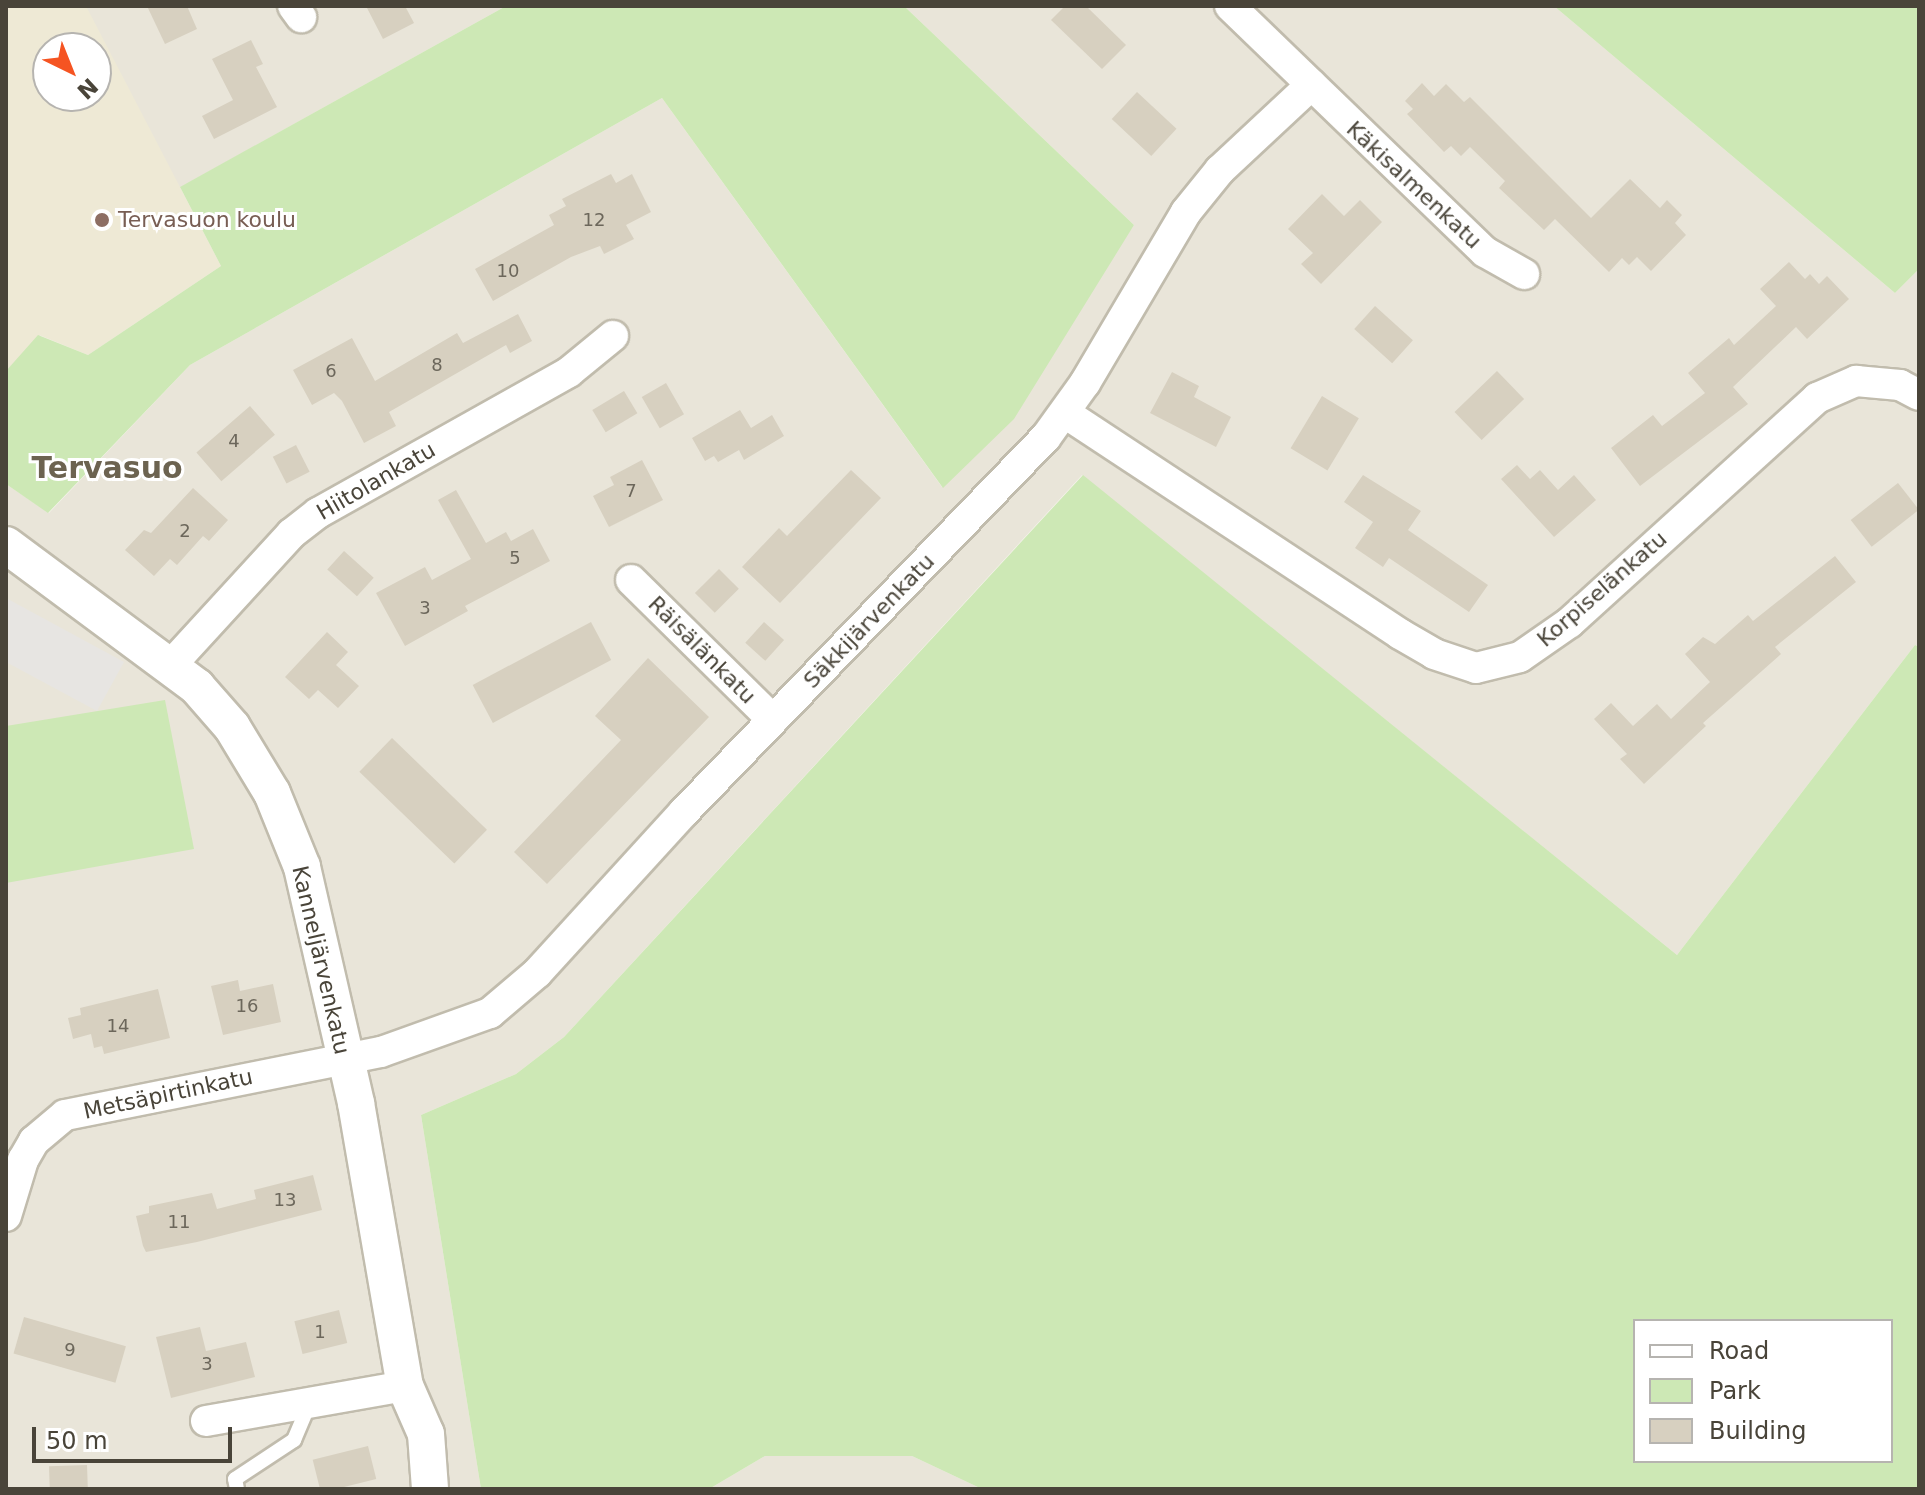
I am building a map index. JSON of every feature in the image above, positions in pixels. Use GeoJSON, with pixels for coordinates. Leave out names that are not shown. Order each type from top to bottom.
{"type":"FeatureCollection","features":[{"type":"Feature","properties":{"kind":"street","name":"Käkisalmenkatu"},"geometry":{"type":"LineString","coordinates":[[1230,6],[1485,252],[1524,274]]}},
{"type":"Feature","properties":{"kind":"street","name":"Säkkijärvenkatu"},"geometry":{"type":"LineString","coordinates":[[343,1057],[381,1052],[490,1013],[537,973],[1065,413],[1186,212],[1220,170],[1311,85]]}},
{"type":"Feature","properties":{"kind":"street","name":"Hiitolankatu"},"geometry":{"type":"LineString","coordinates":[[171,665],[309,520],[569,372],[613,336]]}},
{"type":"Feature","properties":{"kind":"street","name":"Korpiselänkatu"},"geometry":{"type":"LineString","coordinates":[[1065,413],[1400,634],[1434,654],[1476,668],[1520,657],[1569,623],[1817,398],[1856,381],[1900,385],[1919,395]]}},
{"type":"Feature","properties":{"kind":"street","name":"Kanneljärvenkatu"},"geometry":{"type":"LineString","coordinates":[[6,545],[171,665],[232,727],[272,793],[302,867],[343,1057],[356,1103],[405,1386],[426,1434],[430,1489]]}},
{"type":"Feature","properties":{"kind":"street","name":"Räisälänkatu"},"geometry":{"type":"LineString","coordinates":[[631,580],[773,720]]}},
{"type":"Feature","properties":{"kind":"street","name":"Metsäpirtinkatu"},"geometry":{"type":"LineString","coordinates":[[6,1216],[23,1160],[34,1141],[65,1115],[343,1057]]}},
{"type":"Feature","properties":{"kind":"street"},"geometry":{"type":"LineString","coordinates":[[206,1421],[405,1386]]}},
{"type":"Feature","properties":{"kind":"lane"},"geometry":{"type":"LineString","coordinates":[[237,1489],[235,1479],[294,1440],[310,1403]]}},
{"type":"Feature","properties":{"kind":"shaded area"},"geometry":{"type":"Polygon","coordinates":[[[6,6],[506,6],[181,187],[6,371],[6,6]]]}},
{"type":"Feature","properties":{"kind":"shaded area","name":"Tervasuon koulu"},"geometry":{"type":"Polygon","coordinates":[[[6,6],[86,6],[100,32],[32,32],[32,112],[112,112],[112,56],[221,266],[88,355],[39,335],[6,371],[6,6]]]}},
{"type":"Feature","properties":{"kind":"shaded area"},"geometry":{"type":"Polygon","coordinates":[[[904,6],[1554,6],[1895,293],[1919,269],[1919,647],[1915,645],[1677,955],[1082,475],[564,1037],[516,1074],[421,1115],[481,1489],[6,1489],[6,484],[49,513],[190,365],[662,98],[942,487],[1134,225],[904,6]]]}},
{"type":"Feature","properties":{"kind":"shaded area"},"geometry":{"type":"Polygon","coordinates":[[[6,598],[124,662],[97,711],[6,662],[6,598]]]}},
{"type":"Feature","properties":{"kind":"shaded area"},"geometry":{"type":"Polygon","coordinates":[[[765,1456],[912,1456],[982,1489],[709,1489],[765,1456]]]}},
{"type":"Feature","properties":{"kind":"green space"},"geometry":{"type":"Polygon","coordinates":[[[506,6],[904,6],[1134,225],[1014,419],[943,488],[662,98],[190,365],[48,513],[6,484],[6,371],[38,335],[88,355],[221,266],[180,187],[506,6]]]}},
{"type":"Feature","properties":{"kind":"green space"},"geometry":{"type":"Polygon","coordinates":[[[1554,6],[1919,6],[1919,269],[1895,293],[1554,6]]]}},
{"type":"Feature","properties":{"kind":"green space"},"geometry":{"type":"Polygon","coordinates":[[[1083,475],[1677,955],[1915,645],[1919,647],[1919,1489],[982,1489],[912,1456],[765,1456],[709,1489],[481,1489],[421,1115],[516,1074],[564,1037],[1083,475]]]}},
{"type":"Feature","properties":{"kind":"green space"},"geometry":{"type":"Polygon","coordinates":[[[165,700],[194,849],[6,883],[6,726],[165,700]]]}},
{"type":"Feature","properties":{"kind":"building"},"geometry":{"type":"Polygon","coordinates":[[[147,6],[187,6],[197,29],[165,44],[147,6]]]}},
{"type":"Feature","properties":{"kind":"building"},"geometry":{"type":"Polygon","coordinates":[[[366,6],[405,6],[414,23],[383,39],[366,6]]]}},
{"type":"Feature","properties":{"kind":"building"},"geometry":{"type":"Polygon","coordinates":[[[1065,6],[1086,6],[1126,45],[1102,69],[1051,20],[1065,6]]]}},
{"type":"Feature","properties":{"kind":"building"},"geometry":{"type":"Polygon","coordinates":[[[251,40],[263,64],[256,67],[277,107],[214,139],[202,116],[233,100],[212,59],[251,40]]]}},
{"type":"Feature","properties":{"kind":"building"},"geometry":{"type":"Polygon","coordinates":[[[1422,83],[1434,96],[1446,84],[1464,102],[1470,97],[1591,218],[1630,179],[1660,208],[1667,200],[1682,215],[1675,223],[1686,235],[1651,271],[1637,257],[1629,265],[1622,258],[1609,272],[1555,219],[1544,230],[1499,188],[1505,181],[1470,147],[1461,156],[1451,146],[1444,152],[1407,114],[1413,109],[1405,101],[1422,83]]]}},
{"type":"Feature","properties":{"kind":"building"},"geometry":{"type":"Polygon","coordinates":[[[1137,92],[1176,129],[1151,156],[1112,119],[1137,92]]]}},
{"type":"Feature","properties":{"kind":"building"},"geometry":{"type":"Polygon","coordinates":[[[611,174],[616,183],[632,174],[651,212],[626,225],[634,239],[604,254],[600,246],[571,257],[493,301],[475,269],[554,225],[549,215],[566,206],[562,199],[611,174]]]}},
{"type":"Feature","properties":{"kind":"building"},"geometry":{"type":"Polygon","coordinates":[[[1322,194],[1344,216],[1360,200],[1382,222],[1321,284],[1301,264],[1313,253],[1288,229],[1322,194]]]}},
{"type":"Feature","properties":{"kind":"building"},"geometry":{"type":"Polygon","coordinates":[[[1789,262],[1805,279],[1810,274],[1819,284],[1827,276],[1849,299],[1807,339],[1796,327],[1733,387],[1748,404],[1640,486],[1611,448],[1653,415],[1662,426],[1705,393],[1688,373],[1729,338],[1734,345],[1776,306],[1760,289],[1789,262]]]}},
{"type":"Feature","properties":{"kind":"building"},"geometry":{"type":"Polygon","coordinates":[[[1375,306],[1413,340],[1392,363],[1354,329],[1375,306]]]}},
{"type":"Feature","properties":{"kind":"building"},"geometry":{"type":"Polygon","coordinates":[[[518,314],[532,341],[510,353],[506,345],[389,412],[396,426],[364,443],[342,401],[334,393],[312,405],[293,370],[352,338],[375,381],[457,333],[463,343],[518,314]]]}},
{"type":"Feature","properties":{"kind":"building"},"geometry":{"type":"Polygon","coordinates":[[[1497,371],[1524,399],[1482,440],[1455,412],[1497,371]]]}},
{"type":"Feature","properties":{"kind":"building"},"geometry":{"type":"Polygon","coordinates":[[[1172,372],[1199,386],[1194,397],[1231,417],[1216,447],[1150,413],[1172,372]]]}},
{"type":"Feature","properties":{"kind":"building"},"geometry":{"type":"Polygon","coordinates":[[[666,383],[684,414],[660,428],[642,397],[666,383]]]}},
{"type":"Feature","properties":{"kind":"building"},"geometry":{"type":"Polygon","coordinates":[[[624,391],[637,413],[606,432],[592,410],[624,391]]]}},
{"type":"Feature","properties":{"kind":"building"},"geometry":{"type":"Polygon","coordinates":[[[1322,396],[1359,418],[1327,470],[1291,448],[1322,396]]]}},
{"type":"Feature","properties":{"kind":"building"},"geometry":{"type":"Polygon","coordinates":[[[250,406],[275,435],[221,481],[196,453],[250,406]]]}},
{"type":"Feature","properties":{"kind":"building"},"geometry":{"type":"Polygon","coordinates":[[[740,410],[751,428],[772,415],[784,436],[744,460],[739,450],[718,462],[714,456],[705,461],[692,438],[740,410]]]}},
{"type":"Feature","properties":{"kind":"building"},"geometry":{"type":"Polygon","coordinates":[[[296,445],[310,472],[286,484],[273,457],[296,445]]]}},
{"type":"Feature","properties":{"kind":"building"},"geometry":{"type":"Polygon","coordinates":[[[642,460],[663,500],[609,527],[593,496],[614,485],[610,477],[642,460]]]}},
{"type":"Feature","properties":{"kind":"building"},"geometry":{"type":"Polygon","coordinates":[[[1517,465],[1530,479],[1540,470],[1558,490],[1574,475],[1596,500],[1554,537],[1501,479],[1517,465]]]}},
{"type":"Feature","properties":{"kind":"building"},"geometry":{"type":"Polygon","coordinates":[[[851,470],[881,498],[780,603],[742,567],[779,528],[787,536],[851,470]]]}},
{"type":"Feature","properties":{"kind":"building"},"geometry":{"type":"Polygon","coordinates":[[[1363,475],[1421,511],[1408,530],[1488,585],[1469,612],[1389,558],[1383,567],[1355,548],[1373,522],[1344,502],[1363,475]]]}},
{"type":"Feature","properties":{"kind":"building"},"geometry":{"type":"Polygon","coordinates":[[[1898,483],[1919,510],[1872,547],[1851,520],[1898,483]]]}},
{"type":"Feature","properties":{"kind":"building"},"geometry":{"type":"Polygon","coordinates":[[[193,488],[228,520],[209,541],[203,536],[177,565],[170,559],[154,576],[125,550],[144,530],[151,533],[193,488]]]}},
{"type":"Feature","properties":{"kind":"building"},"geometry":{"type":"Polygon","coordinates":[[[456,490],[486,543],[506,532],[511,541],[533,529],[550,561],[465,606],[468,611],[405,646],[376,593],[425,567],[432,580],[471,559],[438,500],[456,490]]]}},
{"type":"Feature","properties":{"kind":"building"},"geometry":{"type":"Polygon","coordinates":[[[344,551],[374,578],[357,596],[327,570],[344,551]]]}},
{"type":"Feature","properties":{"kind":"building"},"geometry":{"type":"Polygon","coordinates":[[[1835,556],[1856,582],[1775,647],[1781,654],[1703,723],[1706,726],[1644,784],[1620,759],[1627,754],[1594,719],[1611,703],[1633,726],[1657,704],[1671,719],[1710,682],[1685,654],[1703,637],[1715,644],[1748,615],[1753,621],[1835,556]]]}},
{"type":"Feature","properties":{"kind":"building"},"geometry":{"type":"Polygon","coordinates":[[[719,569],[739,589],[715,613],[695,593],[719,569]]]}},
{"type":"Feature","properties":{"kind":"building"},"geometry":{"type":"Polygon","coordinates":[[[591,622],[611,660],[493,723],[473,685],[591,622]]]}},
{"type":"Feature","properties":{"kind":"building"},"geometry":{"type":"Polygon","coordinates":[[[764,622],[784,640],[765,661],[745,643],[764,622]]]}},
{"type":"Feature","properties":{"kind":"building"},"geometry":{"type":"Polygon","coordinates":[[[327,632],[348,652],[336,665],[359,686],[338,708],[318,690],[309,699],[285,677],[327,632]]]}},
{"type":"Feature","properties":{"kind":"building"},"geometry":{"type":"Polygon","coordinates":[[[648,658],[709,717],[547,884],[514,852],[621,740],[595,716],[648,658]]]}},
{"type":"Feature","properties":{"kind":"building"},"geometry":{"type":"Polygon","coordinates":[[[392,738],[487,830],[454,864],[359,772],[392,738]]]}},
{"type":"Feature","properties":{"kind":"building"},"geometry":{"type":"Polygon","coordinates":[[[238,980],[240,991],[273,984],[281,1022],[223,1035],[211,986],[238,980]]]}},
{"type":"Feature","properties":{"kind":"building"},"geometry":{"type":"Polygon","coordinates":[[[158,989],[170,1038],[104,1054],[102,1046],[94,1048],[91,1034],[73,1039],[68,1018],[81,1015],[80,1008],[158,989]]]}},
{"type":"Feature","properties":{"kind":"building"},"geometry":{"type":"Polygon","coordinates":[[[313,1175],[322,1210],[197,1242],[146,1252],[143,1246],[136,1216],[149,1213],[149,1206],[212,1193],[217,1209],[256,1199],[254,1190],[313,1175]]]}},
{"type":"Feature","properties":{"kind":"building"},"geometry":{"type":"Polygon","coordinates":[[[339,1310],[347,1343],[303,1354],[294,1321],[339,1310]]]}},
{"type":"Feature","properties":{"kind":"building"},"geometry":{"type":"Polygon","coordinates":[[[24,1317],[126,1346],[115,1383],[14,1354],[24,1317]]]}},
{"type":"Feature","properties":{"kind":"building"},"geometry":{"type":"Polygon","coordinates":[[[200,1327],[206,1351],[246,1342],[255,1377],[171,1398],[156,1337],[200,1327]]]}},
{"type":"Feature","properties":{"kind":"building"},"geometry":{"type":"Polygon","coordinates":[[[368,1446],[376,1479],[336,1489],[320,1489],[313,1460],[368,1446]]]}},
{"type":"Feature","properties":{"kind":"building"},"geometry":{"type":"Polygon","coordinates":[[[87,1465],[88,1489],[50,1489],[49,1466],[87,1465]]]}},
{"type":"Feature","properties":{"kind":"place","name":"Tervasuon koulu"},"geometry":{"type":"Point","coordinates":[102,220]}},
{"type":"Feature","properties":{"kind":"district","name":"Tervasuo"},"geometry":{"type":"Point","coordinates":[107,468]}}]}
